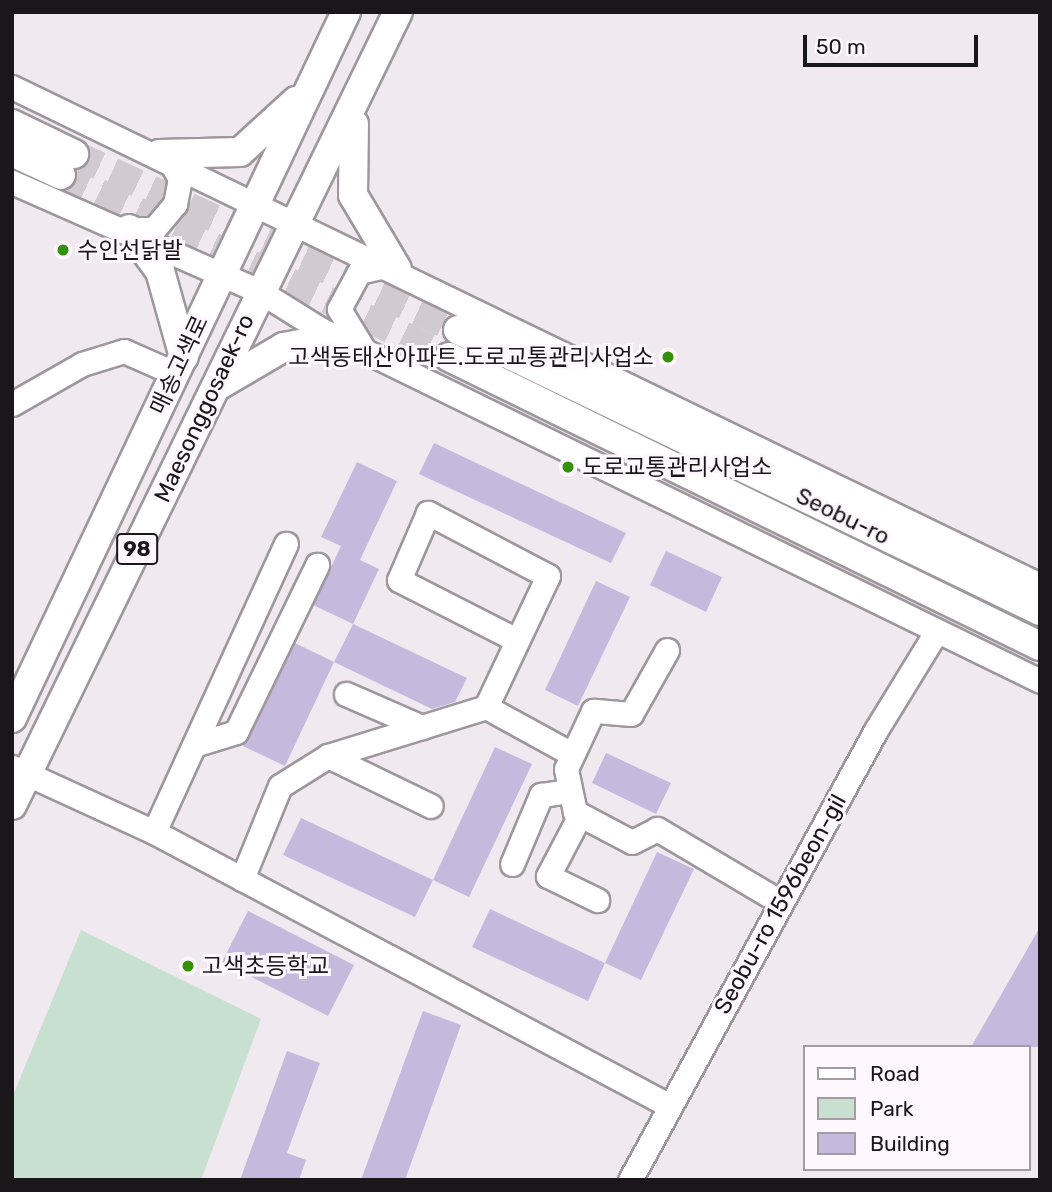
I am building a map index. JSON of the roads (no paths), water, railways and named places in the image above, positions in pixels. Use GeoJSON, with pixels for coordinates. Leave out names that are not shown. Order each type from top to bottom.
{"type":"FeatureCollection","features":[{"type":"Feature","properties":{"kind":"main road","name":"매송고색로"},"geometry":{"type":"LineString","coordinates":[[12,718],[19,686],[180,366],[221,273],[346,12]]}},
{"type":"Feature","properties":{"kind":"main road","name":"Maesonggosaek-ro"},"geometry":{"type":"LineString","coordinates":[[12,806],[20,771],[216,387],[398,12]]}},
{"type":"Feature","properties":{"kind":"main road"},"geometry":{"type":"LineString","coordinates":[[164,157],[240,152],[313,84]]}},
{"type":"Feature","properties":{"kind":"main road"},"geometry":{"type":"LineString","coordinates":[[357,101],[349,159],[353,195],[393,267]]}},
{"type":"Feature","properties":{"kind":"main road"},"geometry":{"type":"LineString","coordinates":[[12,124],[67,164],[12,152]]}},
{"type":"Feature","properties":{"kind":"main road"},"geometry":{"type":"LineString","coordinates":[[129,229],[160,271],[180,366]]}},
{"type":"Feature","properties":{"kind":"main road","name":"Seobu-ro"},"geometry":{"type":"LineString","coordinates":[[458,330],[1040,611]]}},
{"type":"Feature","properties":{"kind":"main road"},"geometry":{"type":"LineString","coordinates":[[216,387],[284,347],[337,337]]}},
{"type":"Feature","properties":{"kind":"main road"},"geometry":{"type":"LineString","coordinates":[[449,357],[1040,646]]}},
{"type":"Feature","properties":{"kind":"street"},"geometry":{"type":"LineString","coordinates":[[12,87],[299,220],[1040,585]]}},
{"type":"Feature","properties":{"kind":"street"},"geometry":{"type":"LineString","coordinates":[[129,229],[154,229],[175,204],[180,179],[164,157]]}},
{"type":"Feature","properties":{"kind":"street"},"geometry":{"type":"LineString","coordinates":[[12,182],[129,229],[221,273],[363,350],[1040,681]]}},
{"type":"Feature","properties":{"kind":"street"},"geometry":{"type":"LineString","coordinates":[[363,350],[339,309],[359,272],[393,267]]}},
{"type":"Feature","properties":{"kind":"street"},"geometry":{"type":"LineString","coordinates":[[12,404],[82,364],[124,351],[180,366]]}},
{"type":"Feature","properties":{"kind":"street"},"geometry":{"type":"LineString","coordinates":[[486,707],[548,576],[428,513],[399,580],[517,640]]}},
{"type":"Feature","properties":{"kind":"street"},"geometry":{"type":"LineString","coordinates":[[153,832],[286,544]]}},
{"type":"Feature","properties":{"kind":"street"},"geometry":{"type":"LineString","coordinates":[[194,745],[236,732],[317,565]]}},
{"type":"Feature","properties":{"kind":"street","name":"Seobu-ro 1596beon-gil"},"geometry":{"type":"LineString","coordinates":[[630,1180],[876,730],[936,632]]}},
{"type":"Feature","properties":{"kind":"street"},"geometry":{"type":"LineString","coordinates":[[667,650],[631,714],[593,711],[572,754],[569,791],[580,815],[632,842],[657,830],[768,894]]}},
{"type":"Feature","properties":{"kind":"street"},"geometry":{"type":"LineString","coordinates":[[346,694],[422,727]]}},
{"type":"Feature","properties":{"kind":"street"},"geometry":{"type":"LineString","coordinates":[[242,879],[280,786],[328,755],[486,707],[572,754]]}},
{"type":"Feature","properties":{"kind":"street"},"geometry":{"type":"LineString","coordinates":[[328,755],[431,806]]}},
{"type":"Feature","properties":{"kind":"street"},"geometry":{"type":"LineString","coordinates":[[20,771],[153,832],[670,1106]]}},
{"type":"Feature","properties":{"kind":"street"},"geometry":{"type":"LineString","coordinates":[[512,864],[541,795],[569,791]]}},
{"type":"Feature","properties":{"kind":"street"},"geometry":{"type":"LineString","coordinates":[[580,815],[548,876],[597,900]]}},
{"type":"Feature","properties":{"kind":"tunnel"},"geometry":{"type":"LineString","coordinates":[[74,154],[458,330]]}},
{"type":"Feature","properties":{"kind":"tunnel"},"geometry":{"type":"LineString","coordinates":[[61,175],[449,357]]}},
{"type":"Feature","properties":{"kind":"place","name":"수인선닭발"},"geometry":{"type":"Point","coordinates":[63,250]}},
{"type":"Feature","properties":{"kind":"place","name":"고색동태산아파트.도로교통관리사업소"},"geometry":{"type":"Point","coordinates":[668,357]}},
{"type":"Feature","properties":{"kind":"place","name":"도로교통관리사업소"},"geometry":{"type":"Point","coordinates":[568,467]}},
{"type":"Feature","properties":{"kind":"place","name":"고색초등학교"},"geometry":{"type":"Point","coordinates":[188,966]}}]}
